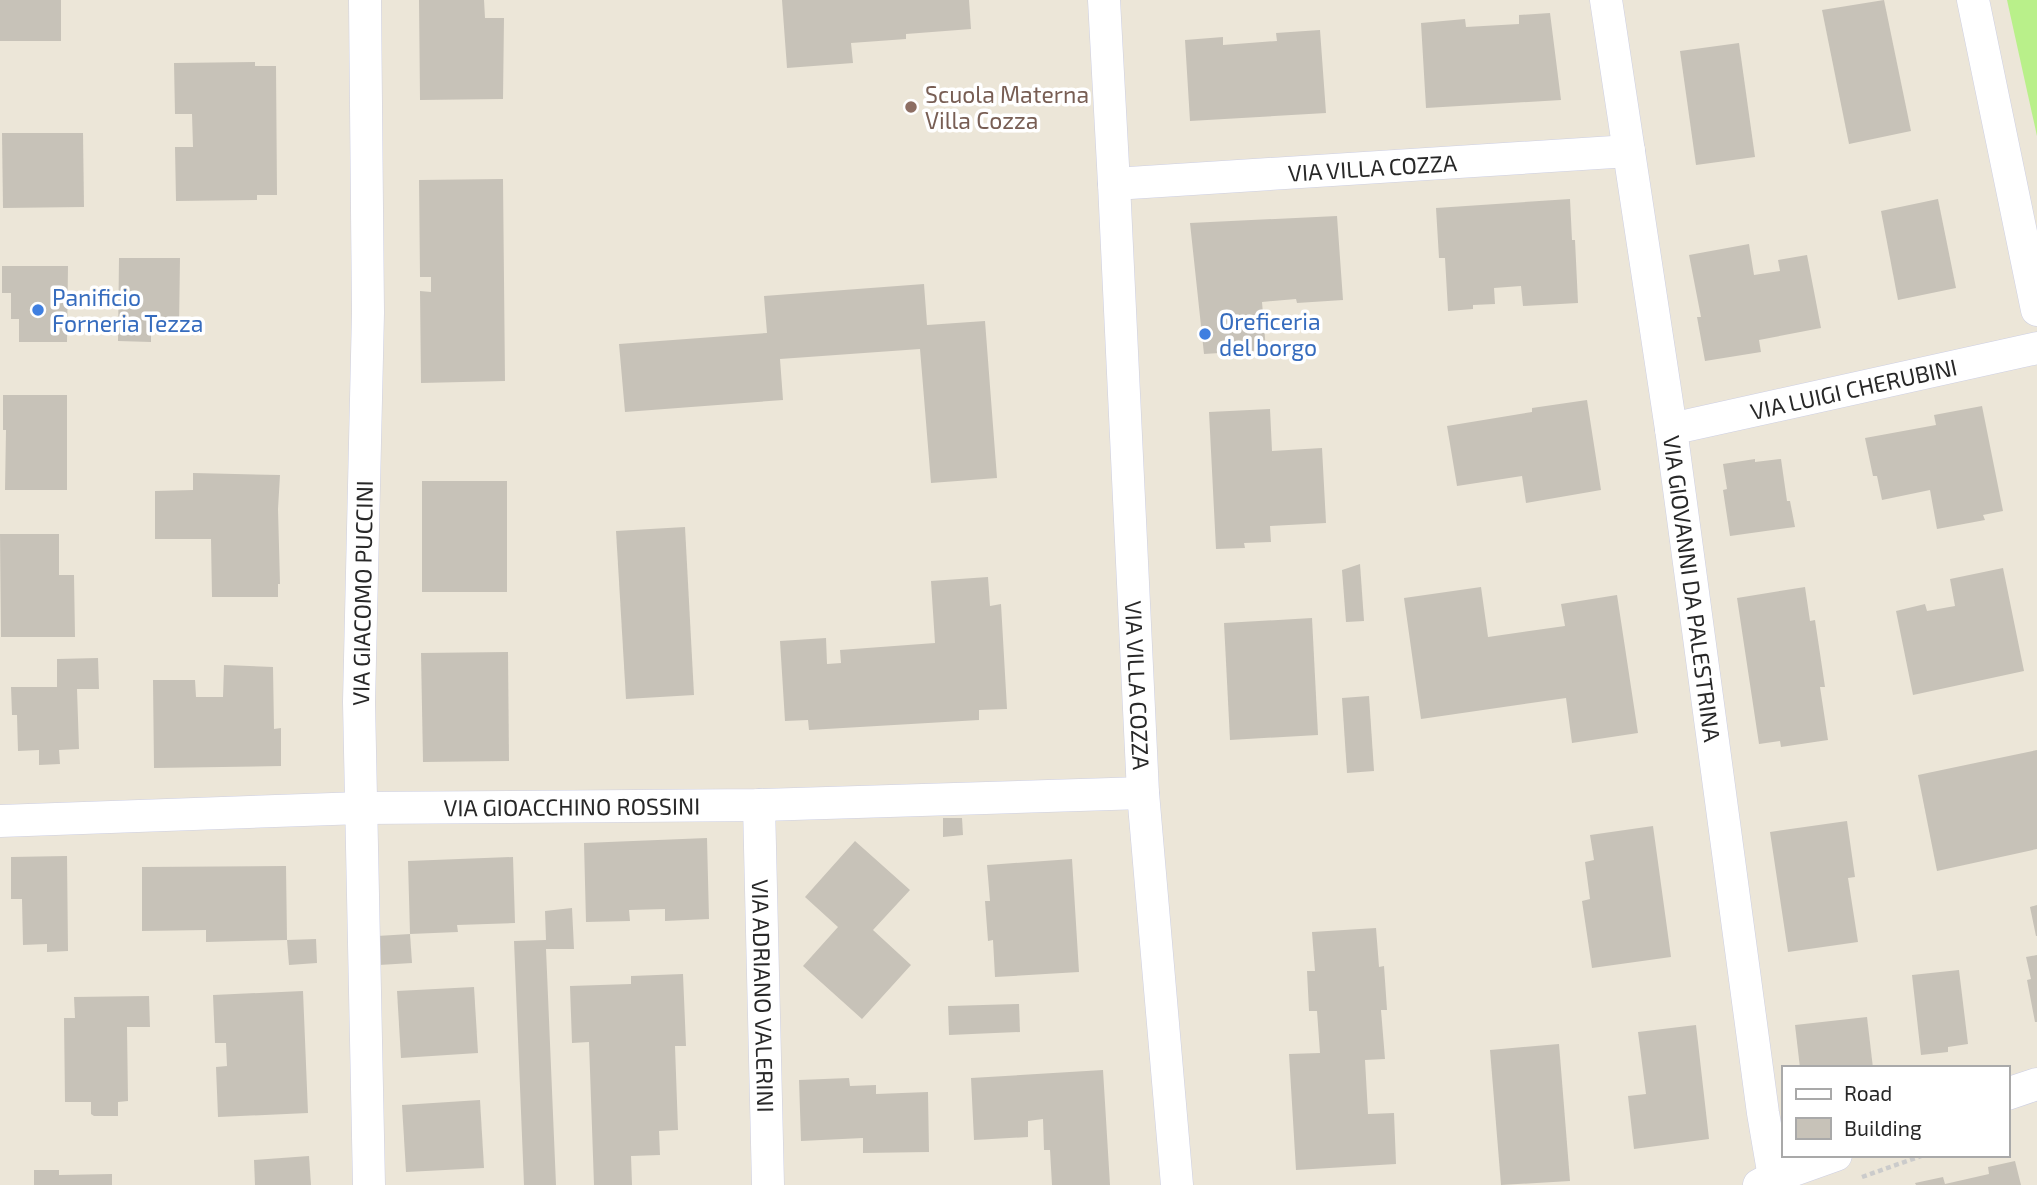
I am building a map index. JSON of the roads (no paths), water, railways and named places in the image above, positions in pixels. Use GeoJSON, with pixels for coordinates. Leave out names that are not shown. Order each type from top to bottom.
{"type":"FeatureCollection","features":[{"type":"Feature","properties":{"kind":"street","name":"VIA GIACOMO PUCCINI"},"geometry":{"type":"LineString","coordinates":[[365,0],[368,313],[359,702],[369,1185]]}},
{"type":"Feature","properties":{"kind":"street","name":"VIA VILLA COZZA"},"geometry":{"type":"LineString","coordinates":[[1104,0],[1143,793],[1177,1185]]}},
{"type":"Feature","properties":{"kind":"street","name":"VIA GIOVANNI DA PALESTRINA"},"geometry":{"type":"LineString","coordinates":[[1605,0],[1671,429],[1763,1113],[1767,1181]]}},
{"type":"Feature","properties":{"kind":"street"},"geometry":{"type":"LineString","coordinates":[[1973,0],[2037,310]]}},
{"type":"Feature","properties":{"kind":"street","name":"VIA VILLA COZZA"},"geometry":{"type":"LineString","coordinates":[[1114,184],[1629,151]]}},
{"type":"Feature","properties":{"kind":"street","name":"VIA LUIGI CHERUBINI"},"geometry":{"type":"LineString","coordinates":[[1671,429],[2037,348]]}},
{"type":"Feature","properties":{"kind":"street","name":"VIA GIOACCHINO ROSSINI"},"geometry":{"type":"LineString","coordinates":[[0,821],[361,808],[759,805],[1143,793]]}},
{"type":"Feature","properties":{"kind":"street","name":"VIA ADRIANO VALERINI"},"geometry":{"type":"LineString","coordinates":[[759,805],[768,1185]]}},
{"type":"Feature","properties":{"kind":"street"},"geometry":{"type":"LineString","coordinates":[[2009,1093],[2037,1084]]}},
{"type":"Feature","properties":{"kind":"street"},"geometry":{"type":"LineString","coordinates":[[1767,1181],[1831,1157]]}},
{"type":"Feature","properties":{"kind":"place","name":"Scuola Materna Villa Cozza"},"geometry":{"type":"Point","coordinates":[911,107]}},
{"type":"Feature","properties":{"kind":"place","name":"Panificio Forneria Tezza"},"geometry":{"type":"Point","coordinates":[38,310]}},
{"type":"Feature","properties":{"kind":"place","name":"Oreficeria del borgo"},"geometry":{"type":"Point","coordinates":[1205,334]}}]}
